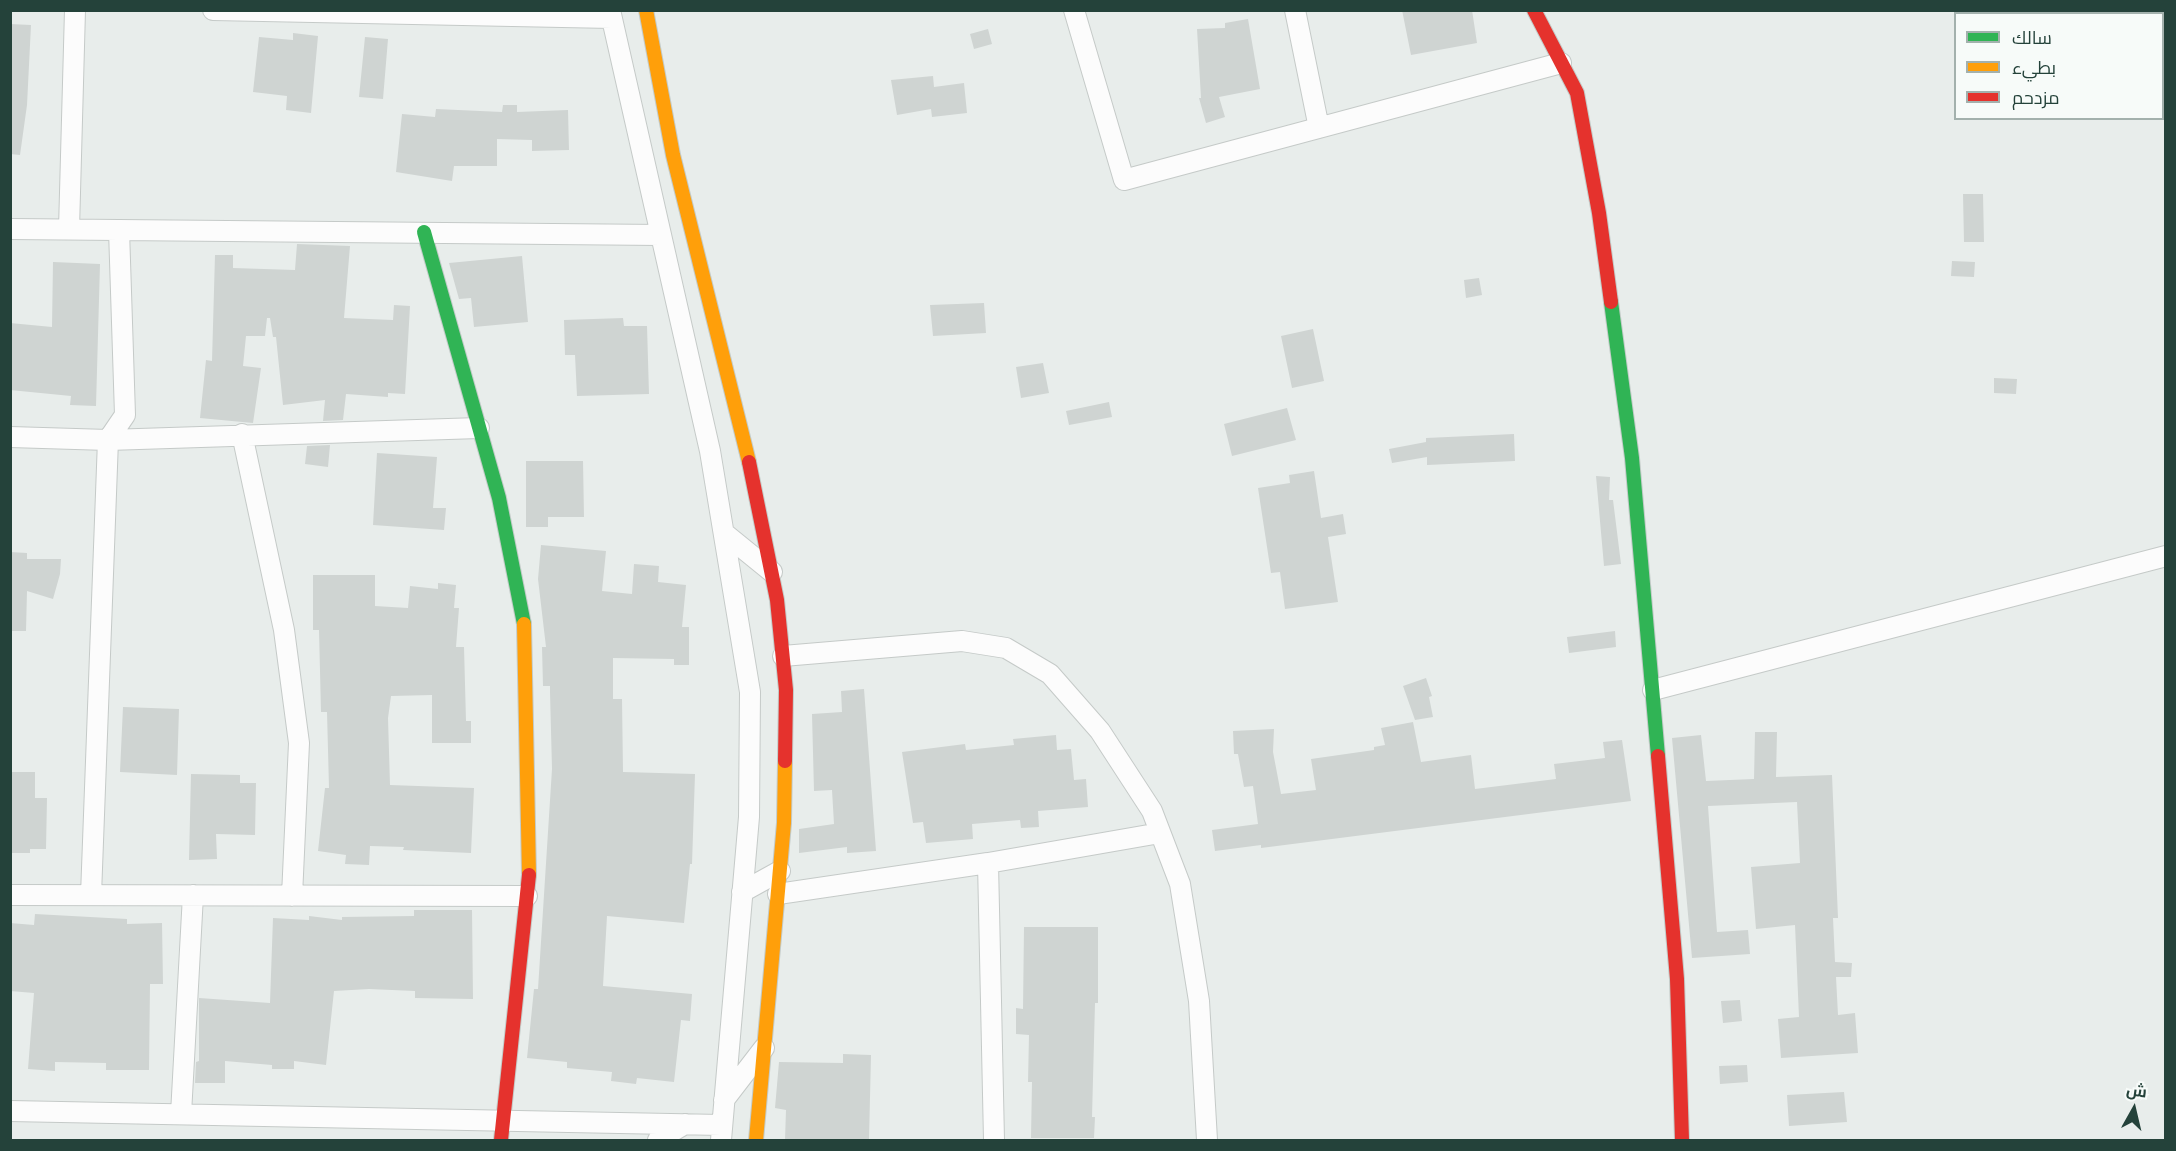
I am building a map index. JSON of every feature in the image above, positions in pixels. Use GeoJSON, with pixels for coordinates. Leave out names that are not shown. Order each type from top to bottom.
{"type":"FeatureCollection","features":[{"type":"Feature","properties":{"kind":"street"},"geometry":{"type":"LineString","coordinates":[[69,229],[75,10]]}},
{"type":"Feature","properties":{"kind":"street"},"geometry":{"type":"LineString","coordinates":[[10,1111],[685,1124],[721,1133],[749,817],[750,692],[710,451],[611,14],[213,10]]}},
{"type":"Feature","properties":{"kind":"street"},"geometry":{"type":"LineString","coordinates":[[646,10],[673,154],[745,443],[772,573],[783,656],[786,690],[784,823],[756,1140]]}},
{"type":"Feature","properties":{"kind":"street"},"geometry":{"type":"LineString","coordinates":[[1074,10],[1124,180],[1561,63]]}},
{"type":"Feature","properties":{"kind":"street"},"geometry":{"type":"LineString","coordinates":[[1295,10],[1319,128]]}},
{"type":"Feature","properties":{"kind":"street"},"geometry":{"type":"LineString","coordinates":[[1534,10],[1577,93],[1599,213],[1632,458],[1677,979],[1682,1140]]}},
{"type":"Feature","properties":{"kind":"street"},"geometry":{"type":"LineString","coordinates":[[10,229],[661,235]]}},
{"type":"Feature","properties":{"kind":"street"},"geometry":{"type":"LineString","coordinates":[[91,895],[108,440],[125,415],[119,230]]}},
{"type":"Feature","properties":{"kind":"street"},"geometry":{"type":"LineString","coordinates":[[424,232],[499,498],[526,634],[531,859],[501,1140]]}},
{"type":"Feature","properties":{"kind":"street"},"geometry":{"type":"LineString","coordinates":[[10,437],[108,440],[479,428]]}},
{"type":"Feature","properties":{"kind":"street"},"geometry":{"type":"LineString","coordinates":[[242,434],[284,630],[299,743],[292,896]]}},
{"type":"Feature","properties":{"kind":"street"},"geometry":{"type":"LineString","coordinates":[[724,533],[772,573]]}},
{"type":"Feature","properties":{"kind":"street"},"geometry":{"type":"LineString","coordinates":[[1653,690],[2166,556]]}},
{"type":"Feature","properties":{"kind":"street"},"geometry":{"type":"LineString","coordinates":[[783,656],[963,640],[1006,648],[1050,674],[1100,731],[1152,811],[1180,884],[1199,1001],[1207,1140]]}},
{"type":"Feature","properties":{"kind":"street"},"geometry":{"type":"LineString","coordinates":[[778,894],[988,863],[1160,833]]}},
{"type":"Feature","properties":{"kind":"street"},"geometry":{"type":"LineString","coordinates":[[988,863],[994,1140]]}},
{"type":"Feature","properties":{"kind":"street"},"geometry":{"type":"LineString","coordinates":[[742,892],[780,871]]}},
{"type":"Feature","properties":{"kind":"street"},"geometry":{"type":"LineString","coordinates":[[10,894],[527,896]]}},
{"type":"Feature","properties":{"kind":"street"},"geometry":{"type":"LineString","coordinates":[[181,1114],[193,895]]}},
{"type":"Feature","properties":{"kind":"street"},"geometry":{"type":"LineString","coordinates":[[724,1100],[764,1048]]}},
{"type":"Feature","properties":{"kind":"street"},"geometry":{"type":"LineString","coordinates":[[658,1140],[685,1124]]}},
{"type":"Feature","properties":{"kind":"building"},"geometry":{"type":"Polygon","coordinates":[[[1402,10],[1472,10],[1477,43],[1411,55],[1402,10]]]}},
{"type":"Feature","properties":{"kind":"building"},"geometry":{"type":"Polygon","coordinates":[[[1248,19],[1260,89],[1219,97],[1225,117],[1206,123],[1199,98],[1201,98],[1197,29],[1225,28],[1225,23],[1248,19]]]}},
{"type":"Feature","properties":{"kind":"building"},"geometry":{"type":"Polygon","coordinates":[[[10,24],[31,25],[27,105],[20,155],[10,154],[10,24]]]}},
{"type":"Feature","properties":{"kind":"building"},"geometry":{"type":"Polygon","coordinates":[[[988,29],[992,44],[974,49],[970,34],[988,29]]]}},
{"type":"Feature","properties":{"kind":"building"},"geometry":{"type":"Polygon","coordinates":[[[293,33],[318,36],[311,113],[286,110],[287,96],[253,92],[259,37],[293,40],[293,33]]]}},
{"type":"Feature","properties":{"kind":"building"},"geometry":{"type":"Polygon","coordinates":[[[365,37],[388,39],[383,99],[359,97],[365,37]]]}},
{"type":"Feature","properties":{"kind":"building"},"geometry":{"type":"Polygon","coordinates":[[[933,76],[934,87],[964,83],[967,113],[932,117],[931,109],[897,115],[891,80],[933,76]]]}},
{"type":"Feature","properties":{"kind":"building"},"geometry":{"type":"Polygon","coordinates":[[[503,105],[517,105],[517,112],[568,110],[569,150],[532,151],[532,140],[497,139],[497,166],[454,166],[452,181],[396,172],[402,114],[435,117],[436,109],[502,112],[503,105]]]}},
{"type":"Feature","properties":{"kind":"building"},"geometry":{"type":"Polygon","coordinates":[[[1963,194],[1983,194],[1984,242],[1964,242],[1963,194]]]}},
{"type":"Feature","properties":{"kind":"building"},"geometry":{"type":"Polygon","coordinates":[[[297,244],[350,246],[344,318],[393,320],[394,305],[410,306],[405,394],[388,393],[388,397],[346,394],[343,420],[323,421],[325,400],[283,405],[276,337],[273,337],[270,318],[267,318],[265,336],[246,336],[243,366],[261,368],[253,423],[200,418],[206,360],[212,361],[215,255],[233,255],[233,268],[295,270],[297,244]]]}},
{"type":"Feature","properties":{"kind":"building"},"geometry":{"type":"Polygon","coordinates":[[[522,256],[528,322],[474,327],[471,298],[459,299],[449,263],[522,256]]]}},
{"type":"Feature","properties":{"kind":"building"},"geometry":{"type":"Polygon","coordinates":[[[1952,261],[1975,262],[1974,277],[1951,276],[1952,261]]]}},
{"type":"Feature","properties":{"kind":"building"},"geometry":{"type":"Polygon","coordinates":[[[53,262],[100,264],[96,406],[70,405],[71,396],[10,390],[10,323],[52,327],[53,262]]]}},
{"type":"Feature","properties":{"kind":"building"},"geometry":{"type":"Polygon","coordinates":[[[1479,278],[1482,295],[1466,298],[1464,280],[1479,278]]]}},
{"type":"Feature","properties":{"kind":"building"},"geometry":{"type":"Polygon","coordinates":[[[984,303],[986,333],[933,336],[930,305],[984,303]]]}},
{"type":"Feature","properties":{"kind":"building"},"geometry":{"type":"Polygon","coordinates":[[[623,318],[624,326],[647,326],[649,394],[577,396],[575,355],[565,355],[564,320],[623,318]]]}},
{"type":"Feature","properties":{"kind":"building"},"geometry":{"type":"Polygon","coordinates":[[[1313,329],[1324,381],[1292,388],[1281,336],[1313,329]]]}},
{"type":"Feature","properties":{"kind":"building"},"geometry":{"type":"Polygon","coordinates":[[[1043,363],[1049,393],[1021,398],[1016,367],[1043,363]]]}},
{"type":"Feature","properties":{"kind":"building"},"geometry":{"type":"Polygon","coordinates":[[[1994,378],[2017,379],[2016,394],[1994,393],[1994,378]]]}},
{"type":"Feature","properties":{"kind":"building"},"geometry":{"type":"Polygon","coordinates":[[[1109,402],[1112,417],[1069,425],[1066,411],[1109,402]]]}},
{"type":"Feature","properties":{"kind":"building"},"geometry":{"type":"Polygon","coordinates":[[[1287,408],[1296,440],[1232,456],[1224,424],[1287,408]]]}},
{"type":"Feature","properties":{"kind":"building"},"geometry":{"type":"Polygon","coordinates":[[[1514,434],[1515,461],[1427,465],[1427,457],[1392,463],[1389,449],[1426,442],[1426,438],[1514,434]]]}},
{"type":"Feature","properties":{"kind":"building"},"geometry":{"type":"Polygon","coordinates":[[[330,445],[328,467],[305,464],[307,446],[330,445]]]}},
{"type":"Feature","properties":{"kind":"building"},"geometry":{"type":"Polygon","coordinates":[[[377,453],[437,457],[433,508],[446,508],[444,530],[373,525],[377,453]]]}},
{"type":"Feature","properties":{"kind":"building"},"geometry":{"type":"Polygon","coordinates":[[[526,461],[583,461],[584,517],[548,517],[548,527],[526,527],[526,461]]]}},
{"type":"Feature","properties":{"kind":"building"},"geometry":{"type":"Polygon","coordinates":[[[1314,471],[1321,518],[1343,514],[1346,534],[1328,537],[1338,602],[1285,609],[1280,572],[1271,573],[1258,488],[1290,483],[1289,475],[1314,471]]]}},
{"type":"Feature","properties":{"kind":"building"},"geometry":{"type":"Polygon","coordinates":[[[1596,476],[1610,477],[1609,500],[1613,500],[1621,564],[1604,566],[1596,476]]]}},
{"type":"Feature","properties":{"kind":"building"},"geometry":{"type":"Polygon","coordinates":[[[541,545],[606,551],[602,591],[632,594],[634,564],[659,566],[658,582],[686,585],[682,627],[689,627],[689,665],[674,665],[674,659],[613,658],[613,699],[622,699],[623,772],[695,774],[692,864],[690,864],[684,923],[607,916],[603,986],[692,994],[690,1021],[681,1020],[674,1082],[637,1078],[636,1084],[611,1081],[612,1072],[567,1068],[567,1062],[527,1058],[534,989],[538,989],[552,769],[550,686],[543,686],[542,647],[546,647],[538,579],[541,545]]]}},
{"type":"Feature","properties":{"kind":"building"},"geometry":{"type":"Polygon","coordinates":[[[10,552],[27,553],[27,559],[61,559],[60,574],[53,599],[27,591],[26,631],[10,631],[10,552]]]}},
{"type":"Feature","properties":{"kind":"building"},"geometry":{"type":"Polygon","coordinates":[[[313,575],[375,575],[375,606],[408,608],[410,586],[438,589],[438,583],[456,585],[454,608],[459,608],[456,647],[464,647],[466,721],[471,721],[471,743],[432,743],[432,695],[391,696],[388,718],[390,785],[474,788],[471,853],[370,846],[369,865],[345,864],[346,855],[318,851],[325,788],[329,788],[327,712],[321,712],[319,630],[313,630],[313,575]]]}},
{"type":"Feature","properties":{"kind":"building"},"geometry":{"type":"Polygon","coordinates":[[[1615,631],[1616,647],[1569,653],[1567,637],[1615,631]]]}},
{"type":"Feature","properties":{"kind":"building"},"geometry":{"type":"Polygon","coordinates":[[[1426,678],[1432,696],[1429,697],[1433,717],[1415,720],[1403,686],[1426,678]]]}},
{"type":"Feature","properties":{"kind":"building"},"geometry":{"type":"Polygon","coordinates":[[[864,689],[876,851],[847,853],[847,847],[799,853],[799,829],[834,824],[832,790],[814,791],[812,714],[842,712],[841,691],[864,689]]]}},
{"type":"Feature","properties":{"kind":"building"},"geometry":{"type":"Polygon","coordinates":[[[123,707],[179,709],[177,775],[120,772],[123,707]]]}},
{"type":"Feature","properties":{"kind":"building"},"geometry":{"type":"Polygon","coordinates":[[[1413,722],[1421,762],[1471,755],[1475,789],[1556,779],[1554,764],[1605,758],[1603,742],[1622,740],[1631,801],[1261,848],[1261,845],[1215,851],[1212,830],[1258,824],[1253,786],[1244,787],[1238,754],[1234,754],[1233,731],[1274,729],[1273,752],[1281,794],[1316,790],[1311,759],[1374,750],[1374,747],[1385,745],[1381,728],[1413,722]]]}},
{"type":"Feature","properties":{"kind":"building"},"geometry":{"type":"Polygon","coordinates":[[[1755,732],[1777,732],[1776,777],[1832,775],[1838,918],[1833,918],[1835,962],[1852,963],[1851,977],[1836,977],[1838,1015],[1855,1013],[1858,1053],[1781,1058],[1778,1019],[1799,1017],[1795,925],[1756,929],[1751,867],[1800,863],[1797,802],[1708,806],[1717,932],[1748,930],[1750,954],[1692,958],[1672,738],[1701,735],[1706,781],[1754,779],[1755,732]]]}},
{"type":"Feature","properties":{"kind":"building"},"geometry":{"type":"Polygon","coordinates":[[[1056,735],[1057,750],[1071,749],[1074,780],[1086,779],[1088,807],[1038,811],[1039,827],[1021,828],[1020,820],[972,824],[973,839],[926,843],[923,822],[913,823],[902,752],[965,744],[966,750],[1014,745],[1013,739],[1056,735]]]}},
{"type":"Feature","properties":{"kind":"building"},"geometry":{"type":"Polygon","coordinates":[[[10,772],[35,772],[35,798],[47,798],[46,849],[30,849],[30,853],[10,853],[10,772]]]}},
{"type":"Feature","properties":{"kind":"building"},"geometry":{"type":"Polygon","coordinates":[[[191,774],[240,775],[240,783],[256,783],[255,835],[216,834],[217,859],[189,860],[191,774]]]}},
{"type":"Feature","properties":{"kind":"building"},"geometry":{"type":"Polygon","coordinates":[[[414,910],[472,910],[473,999],[415,998],[415,991],[369,989],[334,991],[326,1065],[294,1061],[294,1069],[272,1069],[272,1065],[225,1061],[225,1083],[195,1083],[196,1062],[199,1061],[199,998],[270,1003],[273,918],[309,920],[309,916],[342,920],[342,917],[414,916],[414,910]]]}},
{"type":"Feature","properties":{"kind":"building"},"geometry":{"type":"Polygon","coordinates":[[[35,914],[127,919],[127,924],[162,923],[163,984],[150,984],[149,1070],[106,1070],[106,1063],[55,1062],[55,1071],[28,1069],[34,993],[10,991],[10,923],[34,925],[35,914]]]}},
{"type":"Feature","properties":{"kind":"building"},"geometry":{"type":"Polygon","coordinates":[[[1024,927],[1098,927],[1098,1003],[1095,1003],[1092,1117],[1095,1117],[1094,1138],[1031,1138],[1032,1082],[1028,1082],[1029,1035],[1016,1034],[1016,1008],[1023,1009],[1024,927]]]}},
{"type":"Feature","properties":{"kind":"building"},"geometry":{"type":"Polygon","coordinates":[[[1740,1000],[1742,1021],[1723,1023],[1721,1001],[1740,1000]]]}},
{"type":"Feature","properties":{"kind":"building"},"geometry":{"type":"Polygon","coordinates":[[[843,1054],[871,1055],[869,1140],[785,1140],[786,1110],[775,1108],[779,1062],[843,1063],[843,1054]]]}},
{"type":"Feature","properties":{"kind":"building"},"geometry":{"type":"Polygon","coordinates":[[[1747,1065],[1748,1082],[1720,1084],[1719,1066],[1747,1065]]]}},
{"type":"Feature","properties":{"kind":"building"},"geometry":{"type":"Polygon","coordinates":[[[1844,1092],[1847,1122],[1789,1126],[1787,1095],[1844,1092]]]}},
{"type":"Feature","properties":{"kind":"traffic: fast"},"geometry":{"type":"LineString","coordinates":[[424,232],[499,498],[524,624]]}},
{"type":"Feature","properties":{"kind":"traffic: fast"},"geometry":{"type":"LineString","coordinates":[[1611,302],[1632,458],[1658,756]]}},
{"type":"Feature","properties":{"kind":"traffic: slow"},"geometry":{"type":"LineString","coordinates":[[646,10],[673,155],[749,462]]}},
{"type":"Feature","properties":{"kind":"traffic: slow"},"geometry":{"type":"LineString","coordinates":[[524,624],[529,875]]}},
{"type":"Feature","properties":{"kind":"traffic: slow"},"geometry":{"type":"LineString","coordinates":[[756,1140],[784,823],[785,761]]}},
{"type":"Feature","properties":{"kind":"traffic: jam"},"geometry":{"type":"LineString","coordinates":[[1534,10],[1577,93],[1599,213],[1611,302]]}},
{"type":"Feature","properties":{"kind":"traffic: jam"},"geometry":{"type":"LineString","coordinates":[[749,462],[777,600],[786,690],[785,761]]}},
{"type":"Feature","properties":{"kind":"traffic: jam"},"geometry":{"type":"LineString","coordinates":[[1658,756],[1677,979],[1682,1140]]}},
{"type":"Feature","properties":{"kind":"traffic: jam"},"geometry":{"type":"LineString","coordinates":[[501,1140],[529,875]]}}]}
